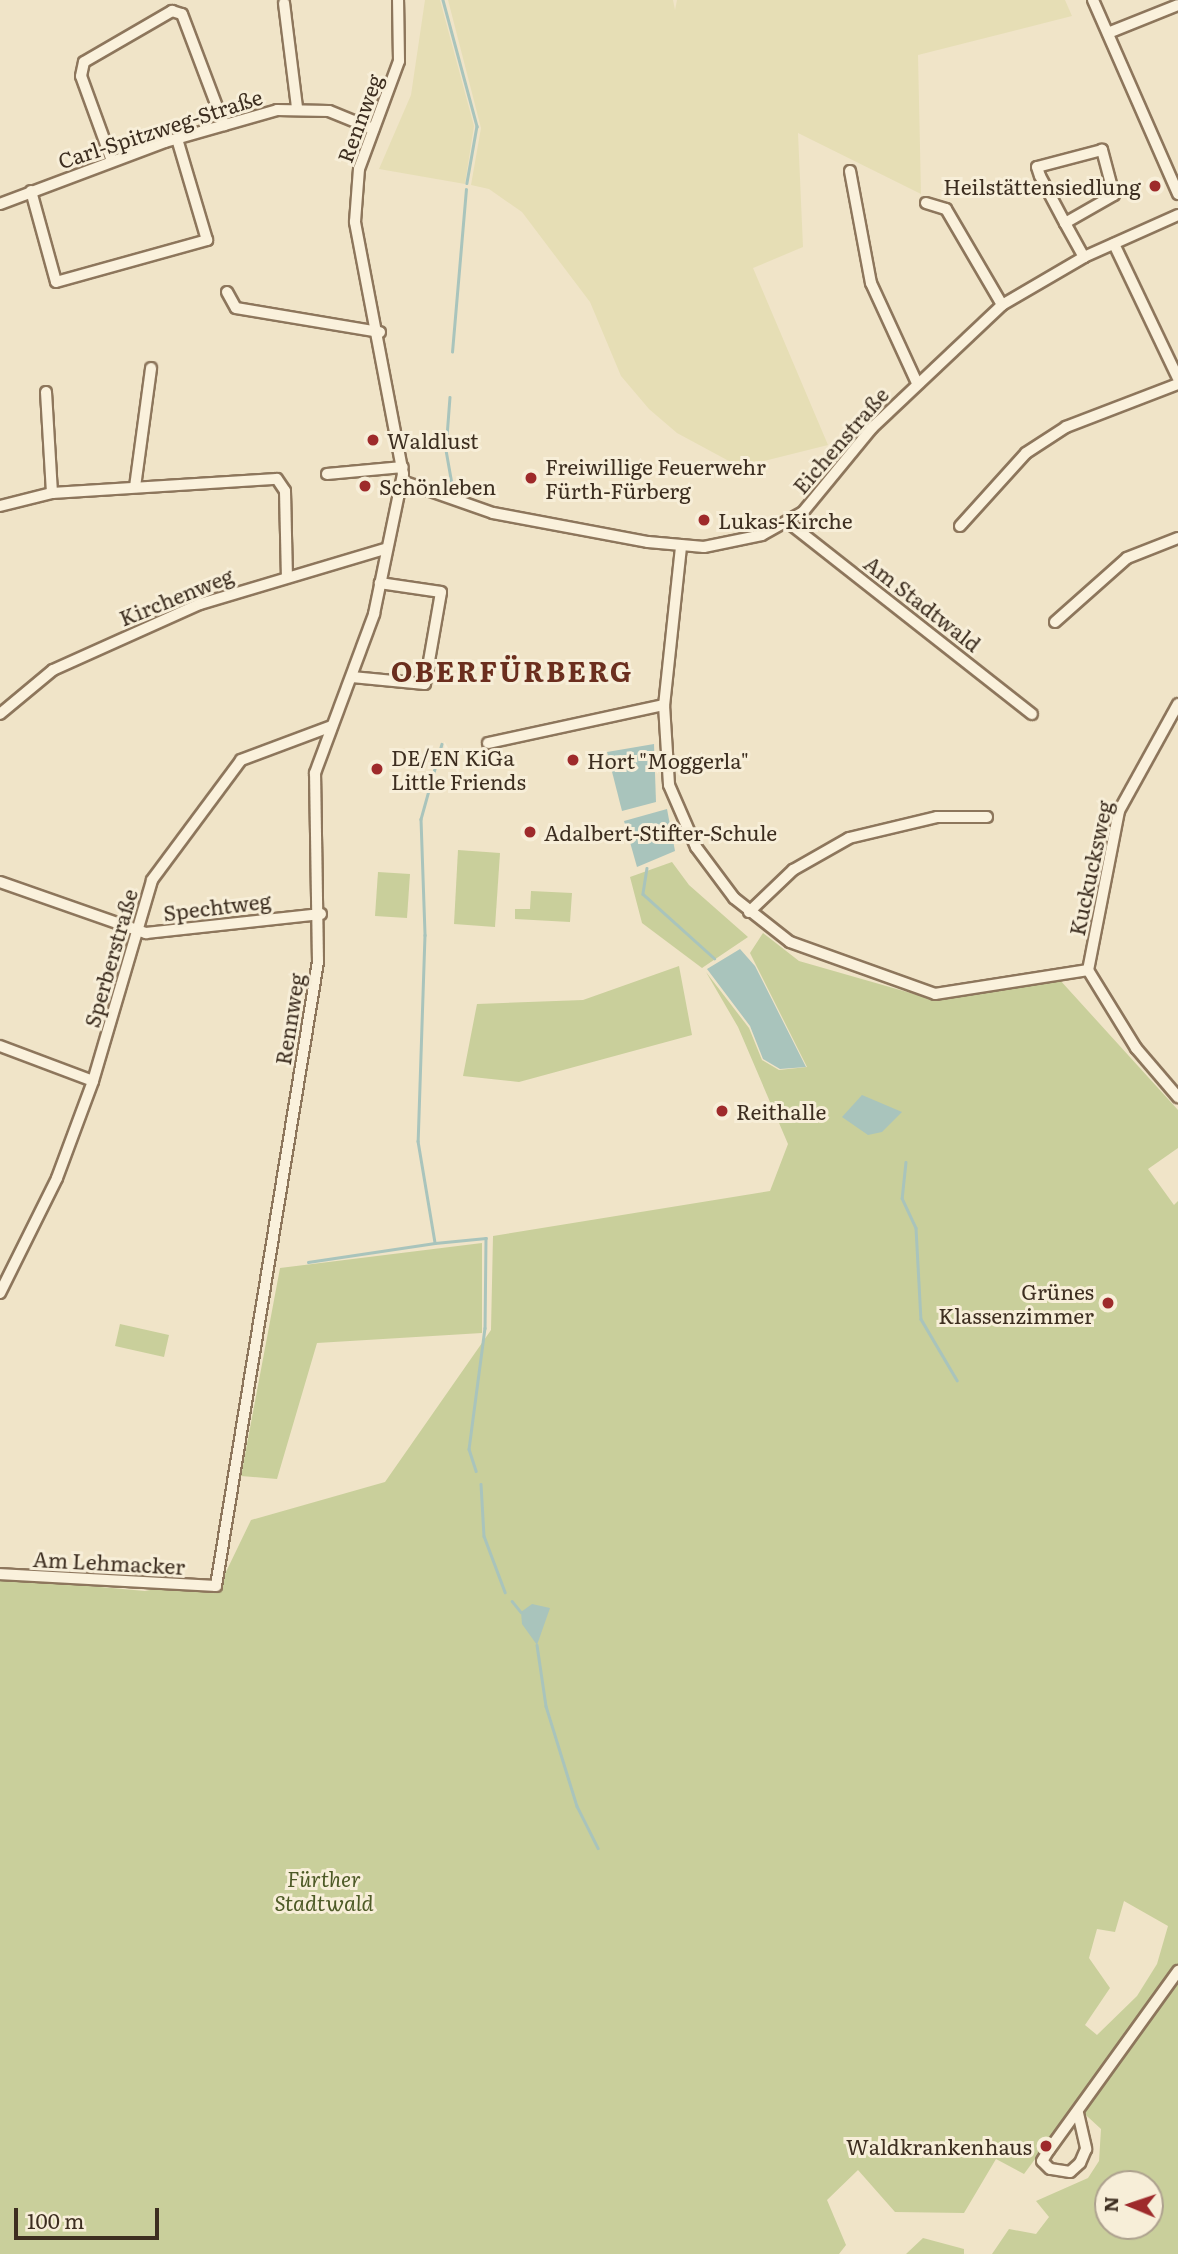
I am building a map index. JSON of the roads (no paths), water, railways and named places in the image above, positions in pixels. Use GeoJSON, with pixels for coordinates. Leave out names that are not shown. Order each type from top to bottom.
{"type":"FeatureCollection","features":[{"type":"Feature","properties":{"kind":"street","name":"Rennweg"},"geometry":{"type":"LineString","coordinates":[[216,1586],[321,914],[311,800],[332,726],[352,677],[380,583],[384,550],[402,481],[403,467],[380,332],[355,222],[359,169],[399,61],[398,0]]}},
{"type":"Feature","properties":{"kind":"street"},"geometry":{"type":"LineString","coordinates":[[1093,0],[1178,194]]}},
{"type":"Feature","properties":{"kind":"street"},"geometry":{"type":"LineString","coordinates":[[284,3],[297,107]]}},
{"type":"Feature","properties":{"kind":"street"},"geometry":{"type":"LineString","coordinates":[[1108,33],[1178,5]]}},
{"type":"Feature","properties":{"kind":"street"},"geometry":{"type":"LineString","coordinates":[[112,161],[81,76],[84,62],[172,10],[182,14],[224,125]]}},
{"type":"Feature","properties":{"kind":"street","name":"Carl-Spitzweg-Straße"},"geometry":{"type":"LineString","coordinates":[[0,204],[177,139],[297,107],[329,111],[373,130]]}},
{"type":"Feature","properties":{"kind":"street"},"geometry":{"type":"LineString","coordinates":[[31,191],[56,282],[206,240],[177,139]]}},
{"type":"Feature","properties":{"kind":"street"},"geometry":{"type":"LineString","coordinates":[[1065,223],[1114,195],[1102,150],[1037,167],[1065,223],[1084,257]]}},
{"type":"Feature","properties":{"kind":"street"},"geometry":{"type":"LineString","coordinates":[[850,171],[871,283],[917,383]]}},
{"type":"Feature","properties":{"kind":"street"},"geometry":{"type":"LineString","coordinates":[[926,203],[946,209],[1002,305]]}},
{"type":"Feature","properties":{"kind":"street","name":"Eichenstraße"},"geometry":{"type":"LineString","coordinates":[[402,481],[493,513],[681,547],[726,545],[789,523],[917,383],[1002,305],[1084,257],[1178,215]]}},
{"type":"Feature","properties":{"kind":"street"},"geometry":{"type":"LineString","coordinates":[[1114,244],[1178,378]]}},
{"type":"Feature","properties":{"kind":"street"},"geometry":{"type":"LineString","coordinates":[[227,292],[236,308],[380,332]]}},
{"type":"Feature","properties":{"kind":"street"},"geometry":{"type":"LineString","coordinates":[[135,487],[151,368]]}},
{"type":"Feature","properties":{"kind":"street"},"geometry":{"type":"LineString","coordinates":[[960,526],[1026,453],[1066,427],[1178,384]]}},
{"type":"Feature","properties":{"kind":"street"},"geometry":{"type":"LineString","coordinates":[[46,393],[51,493]]}},
{"type":"Feature","properties":{"kind":"street"},"geometry":{"type":"LineString","coordinates":[[327,474],[403,467]]}},
{"type":"Feature","properties":{"kind":"street"},"geometry":{"type":"LineString","coordinates":[[0,506],[51,493],[281,480],[287,577]]}},
{"type":"Feature","properties":{"kind":"street","name":"Am Stadtwald"},"geometry":{"type":"LineString","coordinates":[[789,523],[1032,715]]}},
{"type":"Feature","properties":{"kind":"street"},"geometry":{"type":"LineString","coordinates":[[1055,622],[1127,558],[1178,538]]}},
{"type":"Feature","properties":{"kind":"street"},"geometry":{"type":"LineString","coordinates":[[681,547],[664,705],[677,807],[713,873],[748,912],[790,942],[935,993],[1088,970],[1136,1048],[1178,1097]]}},
{"type":"Feature","properties":{"kind":"street","name":"Kirchenweg"},"geometry":{"type":"LineString","coordinates":[[0,713],[53,670],[200,604],[384,550]]}},
{"type":"Feature","properties":{"kind":"street"},"geometry":{"type":"LineString","coordinates":[[352,677],[425,684],[441,592],[380,583]]}},
{"type":"Feature","properties":{"kind":"street","name":"Kuckucksweg"},"geometry":{"type":"LineString","coordinates":[[1088,970],[1119,811],[1178,704]]}},
{"type":"Feature","properties":{"kind":"street"},"geometry":{"type":"LineString","coordinates":[[488,743],[664,705]]}},
{"type":"Feature","properties":{"kind":"street","name":"Sperberstraße"},"geometry":{"type":"LineString","coordinates":[[0,1293],[57,1178],[93,1081],[152,880],[241,760],[332,726]]}},
{"type":"Feature","properties":{"kind":"street"},"geometry":{"type":"LineString","coordinates":[[748,912],[793,870],[849,838],[937,817],[987,817]]}},
{"type":"Feature","properties":{"kind":"street","name":"Spechtweg"},"geometry":{"type":"LineString","coordinates":[[0,882],[136,930],[157,933],[321,914]]}},
{"type":"Feature","properties":{"kind":"street"},"geometry":{"type":"LineString","coordinates":[[0,1046],[93,1081]]}},
{"type":"Feature","properties":{"kind":"street","name":"Am Lehmacker"},"geometry":{"type":"LineString","coordinates":[[0,1574],[216,1586]]}},
{"type":"Feature","properties":{"kind":"street"},"geometry":{"type":"LineString","coordinates":[[1078,2113],[1086,2149],[1080,2163],[1070,2172],[1050,2169],[1042,2161],[1178,1971]]}},
{"type":"Feature","properties":{"kind":"water"},"geometry":{"type":"Polygon","coordinates":[[[654,744],[656,802],[622,811],[607,752],[654,744]]]}},
{"type":"Feature","properties":{"kind":"water"},"geometry":{"type":"Polygon","coordinates":[[[667,809],[675,851],[637,867],[624,821],[667,809]]]}},
{"type":"Feature","properties":{"kind":"water"},"geometry":{"type":"Polygon","coordinates":[[[740,949],[755,966],[806,1067],[780,1069],[763,1059],[750,1026],[707,969],[740,949]]]}},
{"type":"Feature","properties":{"kind":"water"},"geometry":{"type":"Polygon","coordinates":[[[862,1095],[902,1112],[882,1132],[868,1135],[842,1117],[862,1095]]]}},
{"type":"Feature","properties":{"kind":"water"},"geometry":{"type":"Polygon","coordinates":[[[532,1604],[550,1608],[537,1645],[522,1624],[521,1612],[532,1604]]]}},
{"type":"Feature","properties":{"kind":"waterway"},"geometry":{"type":"LineString","coordinates":[[443,0],[477,126],[467,183]]}},
{"type":"Feature","properties":{"kind":"waterway"},"geometry":{"type":"LineString","coordinates":[[452,352],[466,190]]}},
{"type":"Feature","properties":{"kind":"waterway"},"geometry":{"type":"LineString","coordinates":[[450,397],[446,450],[452,483]]}},
{"type":"Feature","properties":{"kind":"waterway"},"geometry":{"type":"LineString","coordinates":[[442,744],[421,819],[425,935],[418,1141],[435,1243],[486,1238],[485,1328],[469,1449],[476,1471]]}},
{"type":"Feature","properties":{"kind":"waterway"},"geometry":{"type":"LineString","coordinates":[[647,868],[643,894],[714,958]]}},
{"type":"Feature","properties":{"kind":"waterway"},"geometry":{"type":"LineString","coordinates":[[906,1162],[902,1198],[916,1228],[921,1319],[957,1380]]}},
{"type":"Feature","properties":{"kind":"waterway"},"geometry":{"type":"LineString","coordinates":[[308,1262],[435,1243]]}},
{"type":"Feature","properties":{"kind":"waterway"},"geometry":{"type":"LineString","coordinates":[[481,1484],[484,1536],[505,1592]]}},
{"type":"Feature","properties":{"kind":"waterway"},"geometry":{"type":"LineString","coordinates":[[512,1601],[521,1612]]}},
{"type":"Feature","properties":{"kind":"waterway"},"geometry":{"type":"LineString","coordinates":[[537,1645],[546,1706],[577,1806],[598,1848]]}},
{"type":"Feature","properties":{"kind":"place","name":"Heilstättensiedlung"},"geometry":{"type":"Point","coordinates":[1155,186]}},
{"type":"Feature","properties":{"kind":"place","name":"Waldlust"},"geometry":{"type":"Point","coordinates":[373,440]}},
{"type":"Feature","properties":{"kind":"place","name":"Freiwillige Feuerwehr Fürth-Fürberg"},"geometry":{"type":"Point","coordinates":[531,478]}},
{"type":"Feature","properties":{"kind":"place","name":"Schönleben"},"geometry":{"type":"Point","coordinates":[365,486]}},
{"type":"Feature","properties":{"kind":"place","name":"Lukas-Kirche"},"geometry":{"type":"Point","coordinates":[704,520]}},
{"type":"Feature","properties":{"kind":"place","name":"Hort \"Moggerla\""},"geometry":{"type":"Point","coordinates":[573,760]}},
{"type":"Feature","properties":{"kind":"place","name":"DE/EN KiGa Little Friends"},"geometry":{"type":"Point","coordinates":[377,769]}},
{"type":"Feature","properties":{"kind":"place","name":"Adalbert-Stifter-Schule"},"geometry":{"type":"Point","coordinates":[530,832]}},
{"type":"Feature","properties":{"kind":"place","name":"Reithalle"},"geometry":{"type":"Point","coordinates":[722,1111]}},
{"type":"Feature","properties":{"kind":"place","name":"Grünes Klassenzimmer"},"geometry":{"type":"Point","coordinates":[1108,1303]}},
{"type":"Feature","properties":{"kind":"place","name":"Waldkrankenhaus"},"geometry":{"type":"Point","coordinates":[1046,2146]}},
{"type":"Feature","properties":{"kind":"district","name":"OBERFÜRBERG"},"geometry":{"type":"Point","coordinates":[512,670]}},
{"type":"Feature","properties":{"kind":"park label","name":"Fürther Stadtwald"},"geometry":{"type":"Point","coordinates":[324,1890]}}]}
